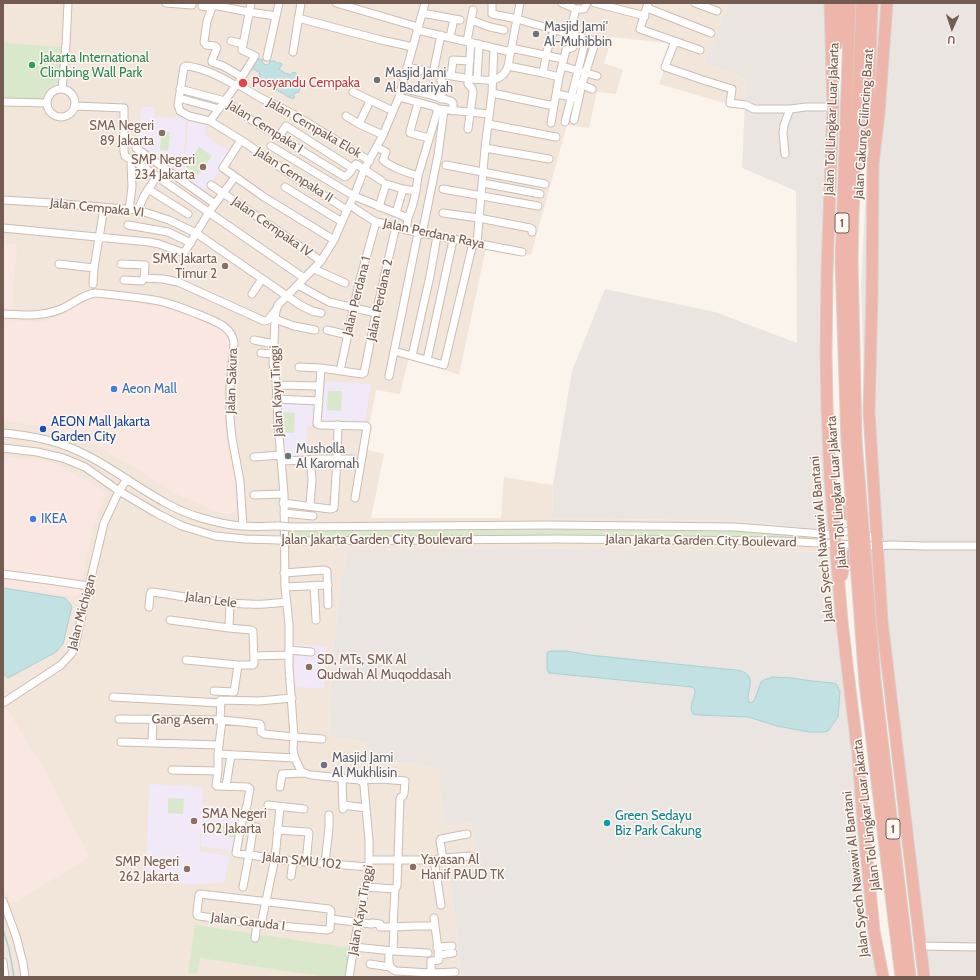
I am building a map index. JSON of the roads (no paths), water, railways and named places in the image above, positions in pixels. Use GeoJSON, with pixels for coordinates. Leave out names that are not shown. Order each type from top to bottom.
{"type":"FeatureCollection","features":[{"type":"Feature","properties":{"kind":"highway"},"geometry":{"type":"LineString","coordinates":[[830,3],[833,102]]}},
{"type":"Feature","properties":{"kind":"highway"},"geometry":{"type":"LineString","coordinates":[[833,102],[840,3]]}},
{"type":"Feature","properties":{"kind":"highway","name":"Jalan Tol Lingkar Luar Jakarta"},"geometry":{"type":"LineString","coordinates":[[850,3],[841,261],[852,441],[870,681],[901,977]]}},
{"type":"Feature","properties":{"kind":"highway","name":"Jalan Tol Lingkar Luar Jakarta"},"geometry":{"type":"LineString","coordinates":[[852,441],[852,245],[862,3]]}},
{"type":"Feature","properties":{"kind":"highway"},"geometry":{"type":"LineString","coordinates":[[872,3],[869,127],[873,164]]}},
{"type":"Feature","properties":{"kind":"highway","name":"Jalan Cakung Cilincing Barat"},"geometry":{"type":"LineString","coordinates":[[874,489],[869,412],[873,164],[879,113],[887,3]]}},
{"type":"Feature","properties":{"kind":"highway","name":"Jalan Syech Nawawi Al Bantani"},"geometry":{"type":"LineString","coordinates":[[833,102],[827,279],[827,406],[830,488],[847,665],[858,754],[874,931],[883,977]]}},
{"type":"Feature","properties":{"kind":"highway"},"geometry":{"type":"LineString","coordinates":[[830,488],[839,508],[850,515],[862,514],[866,511],[874,489]]}},
{"type":"Feature","properties":{"kind":"highway"},"geometry":{"type":"LineString","coordinates":[[874,489],[882,621],[924,977]]}},
{"type":"Feature","properties":{"kind":"highway"},"geometry":{"type":"LineString","coordinates":[[839,588],[845,561],[857,553],[862,553],[872,557],[880,584]]}},
{"type":"Feature","properties":{"kind":"highway","name":"Jalan Tol Lingkar Luar Jakarta"},"geometry":{"type":"LineString","coordinates":[[870,681],[910,977]]}},
{"type":"Feature","properties":{"kind":"street"},"geometry":{"type":"LineString","coordinates":[[62,89],[68,3]]}},
{"type":"Feature","properties":{"kind":"street"},"geometry":{"type":"LineString","coordinates":[[166,3],[192,5]]}},
{"type":"Feature","properties":{"kind":"street"},"geometry":{"type":"LineString","coordinates":[[210,121],[237,85],[255,56],[242,50],[251,3]]}},
{"type":"Feature","properties":{"kind":"street"},"geometry":{"type":"LineString","coordinates":[[267,57],[279,3]]}},
{"type":"Feature","properties":{"kind":"street"},"geometry":{"type":"LineString","coordinates":[[293,52],[301,3]]}},
{"type":"Feature","properties":{"kind":"street"},"geometry":{"type":"LineString","coordinates":[[336,3],[450,38],[494,48],[546,56],[578,71],[597,76]]}},
{"type":"Feature","properties":{"kind":"street","name":"Jalan Kayu Tinggi"},"geometry":{"type":"LineString","coordinates":[[304,773],[299,768],[293,750],[294,738],[289,667],[289,624],[284,573],[284,494],[278,424],[278,405],[276,399],[273,364],[276,311],[278,305],[286,296],[321,261],[334,240],[364,170],[377,147],[399,97],[425,3]]}},
{"type":"Feature","properties":{"kind":"street"},"geometry":{"type":"LineString","coordinates":[[407,67],[442,75],[477,79],[492,80],[500,77],[506,71],[508,66],[520,3]]}},
{"type":"Feature","properties":{"kind":"street"},"geometry":{"type":"LineString","coordinates":[[562,3],[576,9],[584,10],[587,3]]}},
{"type":"Feature","properties":{"kind":"street"},"geometry":{"type":"LineString","coordinates":[[595,3],[647,9],[711,33]]}},
{"type":"Feature","properties":{"kind":"street"},"geometry":{"type":"LineString","coordinates":[[695,3],[717,11]]}},
{"type":"Feature","properties":{"kind":"street"},"geometry":{"type":"LineString","coordinates":[[492,4],[491,14],[517,19],[595,41],[586,74],[578,83]]}},
{"type":"Feature","properties":{"kind":"street"},"geometry":{"type":"LineString","coordinates":[[213,5],[207,21],[204,41],[206,45],[215,46],[217,48],[212,62],[223,66],[242,77]]}},
{"type":"Feature","properties":{"kind":"street"},"geometry":{"type":"LineString","coordinates":[[202,6],[234,6],[249,12],[276,16]]}},
{"type":"Feature","properties":{"kind":"street"},"geometry":{"type":"LineString","coordinates":[[551,122],[562,63],[566,50],[573,46],[572,35],[576,9]]}},
{"type":"Feature","properties":{"kind":"street"},"geometry":{"type":"LineString","coordinates":[[647,9],[640,29],[700,50]]}},
{"type":"Feature","properties":{"kind":"street"},"geometry":{"type":"LineString","coordinates":[[468,129],[473,92],[468,84],[468,78],[470,62],[469,42],[473,10]]}},
{"type":"Feature","properties":{"kind":"street"},"geometry":{"type":"LineString","coordinates":[[422,13],[457,19],[450,38]]}},
{"type":"Feature","properties":{"kind":"street"},"geometry":{"type":"LineString","coordinates":[[298,18],[413,47]]}},
{"type":"Feature","properties":{"kind":"street"},"geometry":{"type":"LineString","coordinates":[[471,20],[485,26],[504,30]]}},
{"type":"Feature","properties":{"kind":"street"},"geometry":{"type":"LineString","coordinates":[[543,72],[554,30]]}},
{"type":"Feature","properties":{"kind":"street"},"geometry":{"type":"LineString","coordinates":[[433,73],[441,35]]}},
{"type":"Feature","properties":{"kind":"street"},"geometry":{"type":"LineString","coordinates":[[574,120],[578,71],[586,38]]}},
{"type":"Feature","properties":{"kind":"street"},"geometry":{"type":"LineString","coordinates":[[231,41],[243,44]]}},
{"type":"Feature","properties":{"kind":"street"},"geometry":{"type":"LineString","coordinates":[[675,41],[665,67],[732,89],[730,103],[746,105],[754,109],[790,109],[833,102]]}},
{"type":"Feature","properties":{"kind":"street"},"geometry":{"type":"LineString","coordinates":[[477,79],[479,44]]}},
{"type":"Feature","properties":{"kind":"street"},"geometry":{"type":"LineString","coordinates":[[394,352],[443,365],[444,364],[475,244],[492,93],[494,48]]}},
{"type":"Feature","properties":{"kind":"street"},"geometry":{"type":"LineString","coordinates":[[451,76],[453,60],[470,62]]}},
{"type":"Feature","properties":{"kind":"street","name":"Jalan Cempaka Elok"},"geometry":{"type":"LineString","coordinates":[[180,89],[184,67],[186,66],[202,69],[293,114],[370,161]]}},
{"type":"Feature","properties":{"kind":"street"},"geometry":{"type":"LineString","coordinates":[[508,66],[543,72],[559,77]]}},
{"type":"Feature","properties":{"kind":"street"},"geometry":{"type":"LineString","coordinates":[[441,98],[444,84],[441,80],[442,75]]}},
{"type":"Feature","properties":{"kind":"street"},"geometry":{"type":"LineString","coordinates":[[578,83],[592,90]]}},
{"type":"Feature","properties":{"kind":"street"},"geometry":{"type":"LineString","coordinates":[[402,88],[452,102],[453,111]]}},
{"type":"Feature","properties":{"kind":"street"},"geometry":{"type":"LineString","coordinates":[[62,89],[72,94],[75,100],[75,106],[70,114],[62,117],[53,114],[47,103],[53,92],[62,89]]}},
{"type":"Feature","properties":{"kind":"street","name":"Jalan Cempaka II"},"geometry":{"type":"LineString","coordinates":[[180,89],[178,105],[180,111],[189,116],[210,121],[294,176],[348,207]]}},
{"type":"Feature","properties":{"kind":"street","name":"Jalan Cempaka I"},"geometry":{"type":"LineString","coordinates":[[180,89],[225,101],[254,121],[345,176],[347,176],[352,168]]}},
{"type":"Feature","properties":{"kind":"street"},"geometry":{"type":"LineString","coordinates":[[353,92],[393,111]]}},
{"type":"Feature","properties":{"kind":"street"},"geometry":{"type":"LineString","coordinates":[[492,93],[554,106]]}},
{"type":"Feature","properties":{"kind":"street"},"geometry":{"type":"LineString","coordinates":[[557,94],[575,98]]}},
{"type":"Feature","properties":{"kind":"street"},"geometry":{"type":"LineString","coordinates":[[399,97],[441,110],[489,114]]}},
{"type":"Feature","properties":{"kind":"street"},"geometry":{"type":"LineString","coordinates":[[179,98],[219,109]]}},
{"type":"Feature","properties":{"kind":"street"},"geometry":{"type":"LineString","coordinates":[[565,122],[575,98]]}},
{"type":"Feature","properties":{"kind":"street"},"geometry":{"type":"LineString","coordinates":[[359,124],[370,101]]}},
{"type":"Feature","properties":{"kind":"street"},"geometry":{"type":"LineString","coordinates":[[3,102],[47,103]]}},
{"type":"Feature","properties":{"kind":"street"},"geometry":{"type":"LineString","coordinates":[[418,103],[410,133],[429,138]]}},
{"type":"Feature","properties":{"kind":"street"},"geometry":{"type":"LineString","coordinates":[[75,106],[124,108],[125,156],[157,176],[304,278]]}},
{"type":"Feature","properties":{"kind":"street"},"geometry":{"type":"LineString","coordinates":[[786,154],[783,133],[784,125],[790,109]]}},
{"type":"Feature","properties":{"kind":"street"},"geometry":{"type":"LineString","coordinates":[[389,376],[438,155],[442,127],[441,110]]}},
{"type":"Feature","properties":{"kind":"street"},"geometry":{"type":"LineString","coordinates":[[406,230],[416,191],[418,176],[429,138],[441,110]]}},
{"type":"Feature","properties":{"kind":"street"},"geometry":{"type":"LineString","coordinates":[[279,136],[293,114]]}},
{"type":"Feature","properties":{"kind":"street"},"geometry":{"type":"LineString","coordinates":[[346,116],[382,135]]}},
{"type":"Feature","properties":{"kind":"street"},"geometry":{"type":"LineString","coordinates":[[488,124],[556,137]]}},
{"type":"Feature","properties":{"kind":"street"},"geometry":{"type":"LineString","coordinates":[[286,126],[352,168],[355,164],[382,181]]}},
{"type":"Feature","properties":{"kind":"street","name":"Jalan Cempaka II"},"geometry":{"type":"LineString","coordinates":[[235,177],[223,168],[241,140]]}},
{"type":"Feature","properties":{"kind":"street"},"geometry":{"type":"LineString","coordinates":[[271,146],[354,196],[408,218]]}},
{"type":"Feature","properties":{"kind":"street"},"geometry":{"type":"LineString","coordinates":[[377,147],[386,152],[382,160],[418,176]]}},
{"type":"Feature","properties":{"kind":"street"},"geometry":{"type":"LineString","coordinates":[[136,148],[215,204]]}},
{"type":"Feature","properties":{"kind":"street"},"geometry":{"type":"LineString","coordinates":[[485,148],[549,159]]}},
{"type":"Feature","properties":{"kind":"street"},"geometry":{"type":"LineString","coordinates":[[129,210],[132,187],[130,159]]}},
{"type":"Feature","properties":{"kind":"street"},"geometry":{"type":"LineString","coordinates":[[446,165],[484,171],[544,184]]}},
{"type":"Feature","properties":{"kind":"street"},"geometry":{"type":"LineString","coordinates":[[138,210],[142,200],[157,176]]}},
{"type":"Feature","properties":{"kind":"street"},"geometry":{"type":"LineString","coordinates":[[211,185],[224,194],[235,177],[264,197],[334,240]]}},
{"type":"Feature","properties":{"kind":"street"},"geometry":{"type":"LineString","coordinates":[[483,183],[540,194]]}},
{"type":"Feature","properties":{"kind":"street"},"geometry":{"type":"LineString","coordinates":[[379,207],[386,184],[416,191]]}},
{"type":"Feature","properties":{"kind":"street"},"geometry":{"type":"LineString","coordinates":[[285,187],[342,222]]}},
{"type":"Feature","properties":{"kind":"street"},"geometry":{"type":"LineString","coordinates":[[396,213],[403,189]]}},
{"type":"Feature","properties":{"kind":"street"},"geometry":{"type":"LineString","coordinates":[[443,189],[538,206]]}},
{"type":"Feature","properties":{"kind":"street"},"geometry":{"type":"LineString","coordinates":[[148,190],[188,214]]}},
{"type":"Feature","properties":{"kind":"street","name":"Jalan Cempaka IV"},"geometry":{"type":"LineString","coordinates":[[191,243],[209,212],[224,194],[321,261]]}},
{"type":"Feature","properties":{"kind":"street","name":"Jalan Cempaka VI"},"geometry":{"type":"LineString","coordinates":[[3,200],[138,210],[169,220],[196,233],[300,305],[312,311],[321,313]]}},
{"type":"Feature","properties":{"kind":"street","name":"Jalan Perdana Raya"},"geometry":{"type":"LineString","coordinates":[[348,207],[357,210],[376,222],[396,226],[420,234],[522,252]]}},
{"type":"Feature","properties":{"kind":"street"},"geometry":{"type":"LineString","coordinates":[[93,284],[94,268],[104,208]]}},
{"type":"Feature","properties":{"kind":"street"},"geometry":{"type":"LineString","coordinates":[[443,213],[530,228],[532,229],[532,232]]}},
{"type":"Feature","properties":{"kind":"street","name":"Jalan Perdana 1"},"geometry":{"type":"LineString","coordinates":[[340,370],[359,282],[376,222]]}},
{"type":"Feature","properties":{"kind":"street"},"geometry":{"type":"LineString","coordinates":[[3,228],[154,243],[183,253],[191,243],[168,232],[128,225]]}},
{"type":"Feature","properties":{"kind":"street","name":"Jalan Perdana 2"},"geometry":{"type":"LineString","coordinates":[[340,370],[362,374],[364,373],[396,226]]}},
{"type":"Feature","properties":{"kind":"street"},"geometry":{"type":"LineString","coordinates":[[412,356],[430,276],[437,236]]}},
{"type":"Feature","properties":{"kind":"street"},"geometry":{"type":"LineString","coordinates":[[427,360],[453,240]]}},
{"type":"Feature","properties":{"kind":"street"},"geometry":{"type":"LineString","coordinates":[[59,264],[94,268]]}},
{"type":"Feature","properties":{"kind":"street"},"geometry":{"type":"LineString","coordinates":[[121,264],[145,265],[144,278],[142,282],[124,280]]}},
{"type":"Feature","properties":{"kind":"street"},"geometry":{"type":"LineString","coordinates":[[314,269],[345,283]]}},
{"type":"Feature","properties":{"kind":"street"},"geometry":{"type":"LineString","coordinates":[[144,278],[163,279],[178,282],[264,321],[268,320],[276,311]]}},
{"type":"Feature","properties":{"kind":"street"},"geometry":{"type":"LineString","coordinates":[[252,294],[262,279]]}},
{"type":"Feature","properties":{"kind":"street"},"geometry":{"type":"LineString","coordinates":[[298,285],[329,302],[376,313]]}},
{"type":"Feature","properties":{"kind":"street","name":"Jalan Sakura"},"geometry":{"type":"LineString","coordinates":[[3,314],[50,314],[82,296],[95,293],[158,301],[183,308],[225,326],[231,334],[234,343],[230,389],[230,418],[232,438],[240,480],[243,526]]}},
{"type":"Feature","properties":{"kind":"street"},"geometry":{"type":"LineString","coordinates":[[275,319],[294,326],[315,330]]}},
{"type":"Feature","properties":{"kind":"street"},"geometry":{"type":"LineString","coordinates":[[327,330],[348,335]]}},
{"type":"Feature","properties":{"kind":"street"},"geometry":{"type":"LineString","coordinates":[[254,340],[274,344]]}},
{"type":"Feature","properties":{"kind":"street"},"geometry":{"type":"LineString","coordinates":[[261,353],[273,354]]}},
{"type":"Feature","properties":{"kind":"street"},"geometry":{"type":"LineString","coordinates":[[299,366],[340,370]]}},
{"type":"Feature","properties":{"kind":"street"},"geometry":{"type":"LineString","coordinates":[[321,368],[317,424],[367,426],[368,429],[355,498]]}},
{"type":"Feature","properties":{"kind":"street"},"geometry":{"type":"LineString","coordinates":[[276,385],[320,386]]}},
{"type":"Feature","properties":{"kind":"street"},"geometry":{"type":"LineString","coordinates":[[276,399],[319,401]]}},
{"type":"Feature","properties":{"kind":"street"},"geometry":{"type":"LineString","coordinates":[[283,503],[330,509],[334,508],[338,425]]}},
{"type":"Feature","properties":{"kind":"street","name":"Jalan Jakarta Garden City Boulevard"},"geometry":{"type":"LineString","coordinates":[[3,433],[37,438],[66,446],[90,457],[164,502],[188,513],[218,522],[243,526],[576,525],[735,527],[835,540],[851,530],[857,530],[877,542]]}},
{"type":"Feature","properties":{"kind":"street","name":"Jalan Jakarta Garden City Boulevard"},"geometry":{"type":"LineString","coordinates":[[3,448],[37,452],[62,458],[85,467],[158,514],[182,526],[215,536],[292,541],[575,539],[778,541],[835,540],[877,542],[892,545],[977,546]]}},
{"type":"Feature","properties":{"kind":"street"},"geometry":{"type":"LineString","coordinates":[[254,457],[310,460],[337,458],[352,459]]}},
{"type":"Feature","properties":{"kind":"street"},"geometry":{"type":"LineString","coordinates":[[310,460],[312,478],[310,506]]}},
{"type":"Feature","properties":{"kind":"street","name":"Jalan Michigan"},"geometry":{"type":"LineString","coordinates":[[3,703],[61,665],[74,649],[104,523],[119,490],[127,479]]}},
{"type":"Feature","properties":{"kind":"street"},"geometry":{"type":"LineString","coordinates":[[254,495],[284,494]]}},
{"type":"Feature","properties":{"kind":"street"},"geometry":{"type":"LineString","coordinates":[[284,513],[313,516]]}},
{"type":"Feature","properties":{"kind":"street"},"geometry":{"type":"LineString","coordinates":[[575,539],[576,525]]}},
{"type":"Feature","properties":{"kind":"street"},"geometry":{"type":"LineString","coordinates":[[735,527],[735,540]]}},
{"type":"Feature","properties":{"kind":"street"},"geometry":{"type":"LineString","coordinates":[[284,573],[328,572],[328,606]]}},
{"type":"Feature","properties":{"kind":"street"},"geometry":{"type":"LineString","coordinates":[[3,574],[89,586]]}},
{"type":"Feature","properties":{"kind":"street"},"geometry":{"type":"LineString","coordinates":[[285,587],[328,585]]}},
{"type":"Feature","properties":{"kind":"street"},"geometry":{"type":"LineString","coordinates":[[314,586],[316,620]]}},
{"type":"Feature","properties":{"kind":"street","name":"Jalan Lele"},"geometry":{"type":"LineString","coordinates":[[149,607],[150,593],[152,592],[230,603],[262,604],[286,602]]}},
{"type":"Feature","properties":{"kind":"street"},"geometry":{"type":"LineString","coordinates":[[229,628],[230,603]]}},
{"type":"Feature","properties":{"kind":"street"},"geometry":{"type":"LineString","coordinates":[[170,620],[252,631],[254,664],[238,665],[186,660]]}},
{"type":"Feature","properties":{"kind":"street"},"geometry":{"type":"LineString","coordinates":[[254,656],[289,652],[311,652]]}},
{"type":"Feature","properties":{"kind":"street"},"geometry":{"type":"LineString","coordinates":[[214,691],[234,692],[238,665]]}},
{"type":"Feature","properties":{"kind":"street"},"geometry":{"type":"LineString","coordinates":[[222,691],[221,720],[259,724],[261,726],[261,732],[264,734],[322,740]]}},
{"type":"Feature","properties":{"kind":"street"},"geometry":{"type":"LineString","coordinates":[[113,698],[259,701],[292,698]]}},
{"type":"Feature","properties":{"kind":"street","name":"Gang Asem"},"geometry":{"type":"LineString","coordinates":[[119,719],[221,720],[216,785],[226,786]]}},
{"type":"Feature","properties":{"kind":"street"},"geometry":{"type":"LineString","coordinates":[[152,743],[153,720]]}},
{"type":"Feature","properties":{"kind":"street","name":"Gang Asem"},"geometry":{"type":"LineString","coordinates":[[121,742],[219,745]]}},
{"type":"Feature","properties":{"kind":"street"},"geometry":{"type":"LineString","coordinates":[[218,754],[295,758]]}},
{"type":"Feature","properties":{"kind":"street"},"geometry":{"type":"LineString","coordinates":[[226,786],[231,755]]}},
{"type":"Feature","properties":{"kind":"street"},"geometry":{"type":"LineString","coordinates":[[172,770],[218,771]]}},
{"type":"Feature","properties":{"kind":"street"},"geometry":{"type":"LineString","coordinates":[[280,787],[281,774],[304,773],[315,776],[361,780],[381,779],[405,781],[404,796],[400,796],[397,886],[391,951],[388,959],[392,972]]}},
{"type":"Feature","properties":{"kind":"street"},"geometry":{"type":"LineString","coordinates":[[342,778],[343,807],[366,808]]}},
{"type":"Feature","properties":{"kind":"street","name":"Jalan Kayu Tinggi"},"geometry":{"type":"LineString","coordinates":[[349,977],[369,864],[369,840],[364,786],[361,780]]}},
{"type":"Feature","properties":{"kind":"street","name":"Jalan SMU 102"},"geometry":{"type":"LineString","coordinates":[[226,786],[248,787],[250,789],[236,853],[293,861],[369,864],[398,860],[434,860],[471,856]]}},
{"type":"Feature","properties":{"kind":"street"},"geometry":{"type":"LineString","coordinates":[[268,805],[304,809]]}},
{"type":"Feature","properties":{"kind":"street"},"geometry":{"type":"LineString","coordinates":[[255,938],[266,901],[274,858],[280,807]]}},
{"type":"Feature","properties":{"kind":"street"},"geometry":{"type":"LineString","coordinates":[[325,863],[329,815]]}},
{"type":"Feature","properties":{"kind":"street"},"geometry":{"type":"LineString","coordinates":[[243,887],[252,830],[253,828],[257,827]]}},
{"type":"Feature","properties":{"kind":"street"},"geometry":{"type":"LineString","coordinates":[[277,830],[308,832],[306,862]]}},
{"type":"Feature","properties":{"kind":"street"},"geometry":{"type":"LineString","coordinates":[[443,858],[440,841],[441,839],[467,834]]}},
{"type":"Feature","properties":{"kind":"street"},"geometry":{"type":"LineString","coordinates":[[434,860],[441,905]]}},
{"type":"Feature","properties":{"kind":"street"},"geometry":{"type":"LineString","coordinates":[[291,876],[293,861]]}},
{"type":"Feature","properties":{"kind":"street"},"geometry":{"type":"LineString","coordinates":[[366,887],[396,889]]}},
{"type":"Feature","properties":{"kind":"street","name":"Jalan Garuda I"},"geometry":{"type":"LineString","coordinates":[[202,894],[329,909],[331,911],[331,919],[330,928],[328,930],[259,924],[199,916],[197,914],[199,895],[202,894]]}},
{"type":"Feature","properties":{"kind":"street"},"geometry":{"type":"LineString","coordinates":[[3,902],[16,936],[25,977]]}},
{"type":"Feature","properties":{"kind":"street"},"geometry":{"type":"LineString","coordinates":[[431,974],[430,961],[438,960],[434,918]]}},
{"type":"Feature","properties":{"kind":"street"},"geometry":{"type":"LineString","coordinates":[[331,919],[371,924],[378,923],[380,924],[380,927],[435,926]]}},
{"type":"Feature","properties":{"kind":"street"},"geometry":{"type":"LineString","coordinates":[[920,946],[977,947]]}},
{"type":"Feature","properties":{"kind":"street"},"geometry":{"type":"LineString","coordinates":[[354,947],[391,951],[428,952]]}},
{"type":"Feature","properties":{"kind":"street"},"geometry":{"type":"LineString","coordinates":[[438,951],[453,950]]}},
{"type":"Feature","properties":{"kind":"street"},"geometry":{"type":"LineString","coordinates":[[3,962],[5,977]]}},
{"type":"Feature","properties":{"kind":"street"},"geometry":{"type":"LineString","coordinates":[[370,964],[392,972],[431,974],[455,972]]}},
{"type":"Feature","properties":{"kind":"water"},"geometry":{"type":"Polygon","coordinates":[[[257,59],[263,60],[262,62],[265,65],[269,64],[270,61],[281,63],[282,65],[279,69],[286,74],[287,73],[290,75],[295,72],[299,79],[300,87],[299,92],[295,93],[293,96],[295,97],[293,99],[258,80],[260,76],[259,72],[253,69],[257,59]]]}},
{"type":"Feature","properties":{"kind":"water"},"geometry":{"type":"Polygon","coordinates":[[[3,588],[65,598],[72,606],[63,644],[56,652],[8,678],[3,674],[3,588]]]}},
{"type":"Feature","properties":{"kind":"water"},"geometry":{"type":"Polygon","coordinates":[[[551,651],[567,651],[589,655],[743,672],[749,677],[750,686],[748,698],[749,702],[751,703],[754,701],[761,682],[772,677],[834,683],[837,685],[840,692],[838,717],[828,731],[809,732],[777,726],[748,717],[693,714],[691,705],[695,690],[692,687],[549,673],[547,670],[547,653],[551,651]]]}},
{"type":"Feature","properties":{"kind":"waterway"},"geometry":{"type":"LineString","coordinates":[[3,929],[9,949],[14,977]]}},
{"type":"Feature","properties":{"kind":"place","name":"Masjid Jami' Al-Muhibbin"},"geometry":{"type":"Point","coordinates":[536,34]}},
{"type":"Feature","properties":{"kind":"place","name":"Jakarta International Climbing Wall Park"},"geometry":{"type":"Point","coordinates":[32,65]}},
{"type":"Feature","properties":{"kind":"place","name":"Masjid Jami Al Badariyah"},"geometry":{"type":"Point","coordinates":[377,80]}},
{"type":"Feature","properties":{"kind":"place","name":"Posyandu Cempaka"},"geometry":{"type":"Point","coordinates":[243,83]}},
{"type":"Feature","properties":{"kind":"place","name":"SMA Negeri 89 Jakarta"},"geometry":{"type":"Point","coordinates":[162,133]}},
{"type":"Feature","properties":{"kind":"place","name":"SMP Negeri 234 Jakarta"},"geometry":{"type":"Point","coordinates":[203,167]}},
{"type":"Feature","properties":{"kind":"place","name":"SMK Jakarta Timur 2"},"geometry":{"type":"Point","coordinates":[225,266]}},
{"type":"Feature","properties":{"kind":"place","name":"Aeon Mall"},"geometry":{"type":"Point","coordinates":[114,389]}},
{"type":"Feature","properties":{"kind":"place","name":"AEON Mall Jakarta Garden City"},"geometry":{"type":"Point","coordinates":[43,429]}},
{"type":"Feature","properties":{"kind":"place","name":"Musholla Al Karomah"},"geometry":{"type":"Point","coordinates":[288,456]}},
{"type":"Feature","properties":{"kind":"place","name":"IKEA"},"geometry":{"type":"Point","coordinates":[33,519]}},
{"type":"Feature","properties":{"kind":"place","name":"SD, MTs, SMK Al Qudwah Al Muqoddasah"},"geometry":{"type":"Point","coordinates":[309,667]}},
{"type":"Feature","properties":{"kind":"place","name":"Masjid Jami Al Mukhlisin"},"geometry":{"type":"Point","coordinates":[324,765]}},
{"type":"Feature","properties":{"kind":"place","name":"SMA Negeri 102 Jakarta"},"geometry":{"type":"Point","coordinates":[194,821]}},
{"type":"Feature","properties":{"kind":"place","name":"Green Sedayu Biz Park Cakung"},"geometry":{"type":"Point","coordinates":[607,823]}},
{"type":"Feature","properties":{"kind":"place","name":"Yayasan Al Hanif PAUD TK"},"geometry":{"type":"Point","coordinates":[413,867]}},
{"type":"Feature","properties":{"kind":"place","name":"SMP Negeri 262 Jakarta"},"geometry":{"type":"Point","coordinates":[187,869]}}]}
